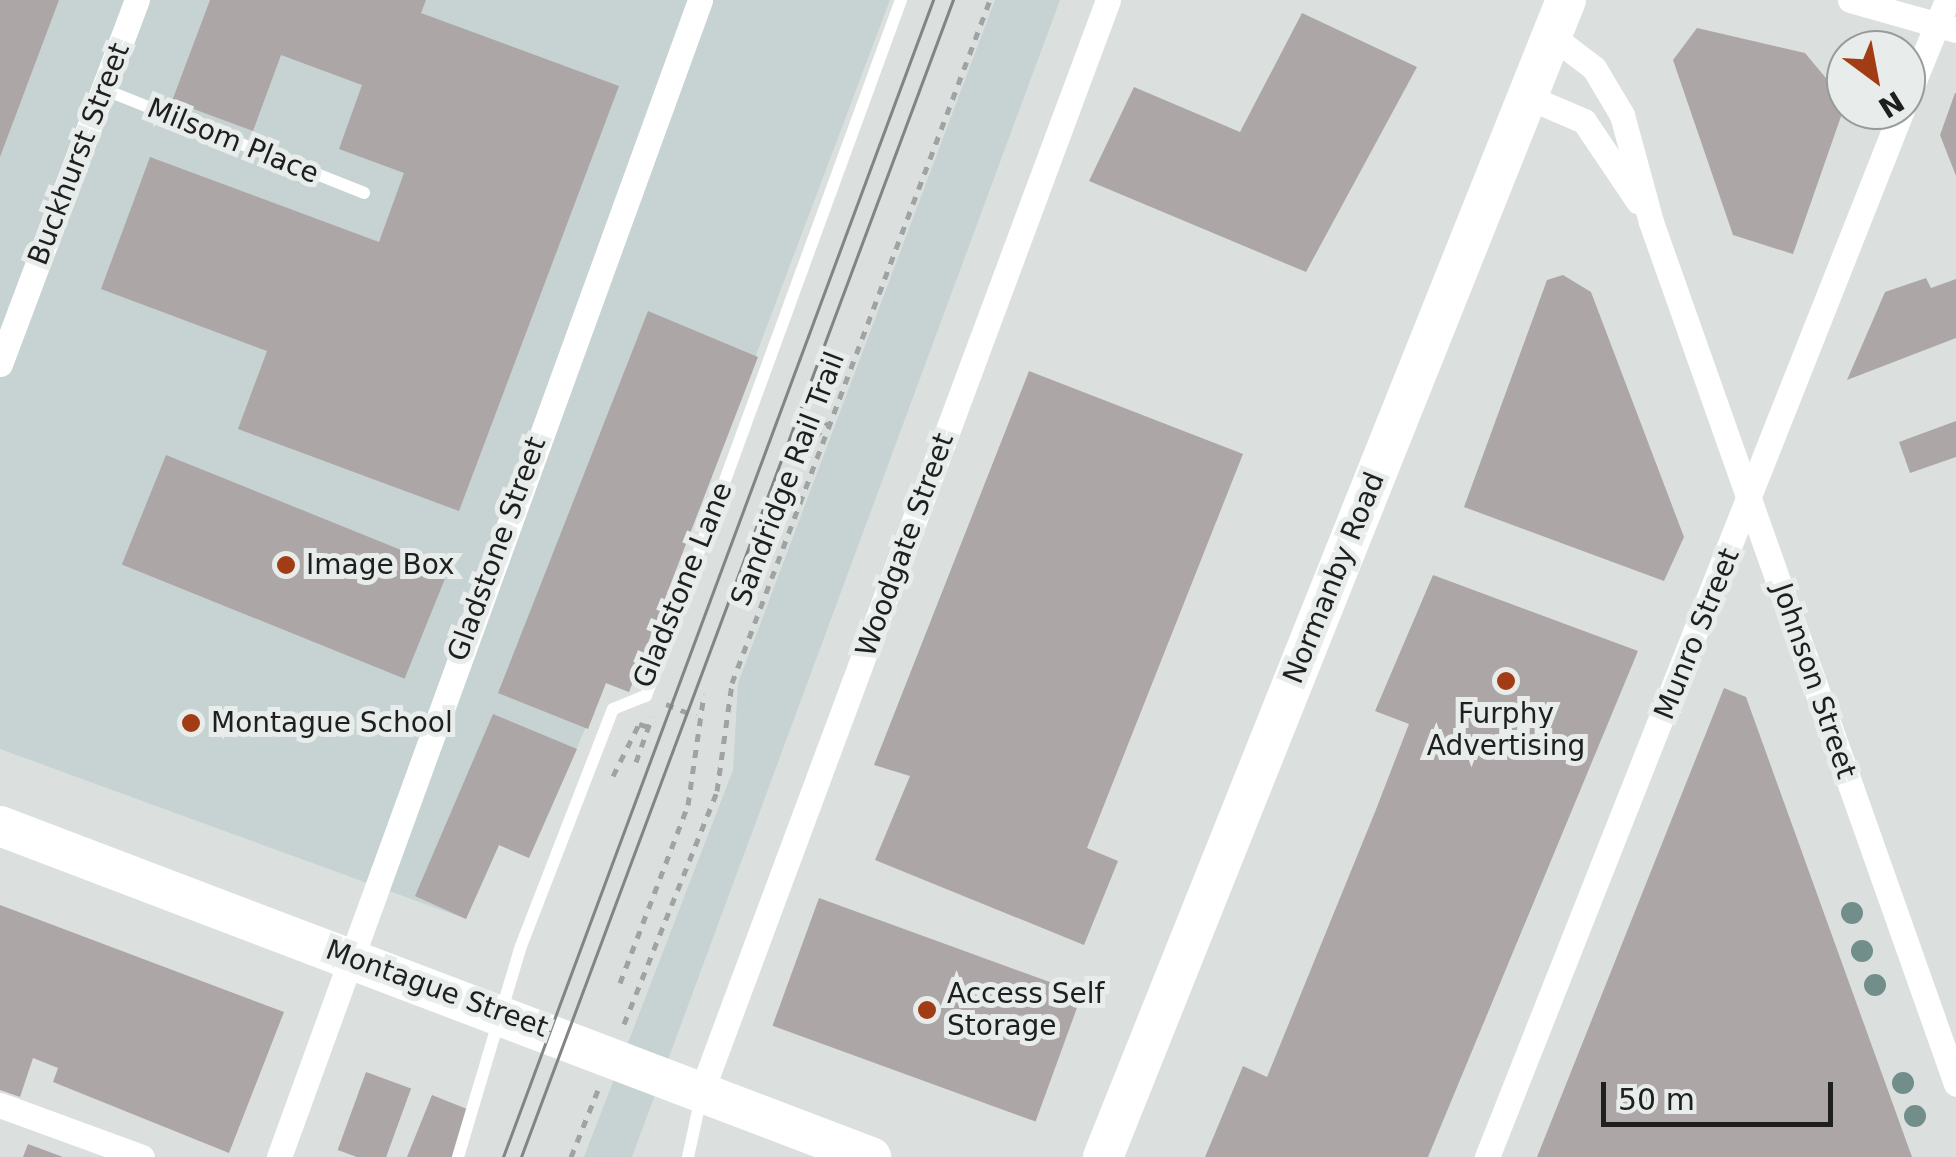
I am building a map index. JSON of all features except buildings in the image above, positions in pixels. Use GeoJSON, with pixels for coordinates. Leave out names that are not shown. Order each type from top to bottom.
{"type":"FeatureCollection","features":[{"type":"Feature","properties":{"kind":"main road","name":"Normanby Road"},"geometry":{"type":"LineString","coordinates":[[1103,1157],[1559,18]]}},
{"type":"Feature","properties":{"kind":"main road","name":"Montague Street"},"geometry":{"type":"LineString","coordinates":[[0,826],[498,1011],[871,1157]]}},
{"type":"Feature","properties":{"kind":"street","name":"Buckhurst Street"},"geometry":{"type":"LineString","coordinates":[[0,364],[137,0]]}},
{"type":"Feature","properties":{"kind":"street","name":"Gladstone Street"},"geometry":{"type":"LineString","coordinates":[[279,1157],[346,955],[700,0]]}},
{"type":"Feature","properties":{"kind":"street","name":"Woodgate Street"},"geometry":{"type":"LineString","coordinates":[[702,1090],[1108,0]]}},
{"type":"Feature","properties":{"kind":"street"},"geometry":{"type":"LineString","coordinates":[[1850,0],[1947,27]]}},
{"type":"Feature","properties":{"kind":"street"},"geometry":{"type":"LineString","coordinates":[[1926,64],[1947,27],[1947,0]]}},
{"type":"Feature","properties":{"kind":"street","name":"Johnson Street"},"geometry":{"type":"LineString","coordinates":[[1559,18],[1618,108],[1651,222],[1956,1084]]}},
{"type":"Feature","properties":{"kind":"street","name":"Johnson Street"},"geometry":{"type":"LineString","coordinates":[[1528,97],[1584,121],[1651,222]]}},
{"type":"Feature","properties":{"kind":"street","name":"Munro Street"},"geometry":{"type":"LineString","coordinates":[[1487,1157],[1751,504],[1894,130]]}},
{"type":"Feature","properties":{"kind":"street"},"geometry":{"type":"LineString","coordinates":[[0,1105],[142,1157]]}},
{"type":"Feature","properties":{"kind":"lane","name":"Gladstone Lane"},"geometry":{"type":"LineString","coordinates":[[458,1157],[488,1078],[498,1011],[613,709],[646,696],[901,0]]}},
{"type":"Feature","properties":{"kind":"lane","name":"Milsom Place"},"geometry":{"type":"LineString","coordinates":[[103,89],[364,193]]}},
{"type":"Feature","properties":{"kind":"lane"},"geometry":{"type":"LineString","coordinates":[[688,1157],[702,1090]]}},
{"type":"Feature","properties":{"kind":"path","name":"Sandridge Rail Trail"},"geometry":{"type":"LineString","coordinates":[[642,977],[717,791],[732,683],[990,0]]}},
{"type":"Feature","properties":{"kind":"path"},"geometry":{"type":"LineString","coordinates":[[793,461],[833,418]]}},
{"type":"Feature","properties":{"kind":"path"},"geometry":{"type":"LineString","coordinates":[[620,983],[688,806],[696,716],[704,694]]}},
{"type":"Feature","properties":{"kind":"path"},"geometry":{"type":"LineString","coordinates":[[636,762],[658,701],[696,716]]}},
{"type":"Feature","properties":{"kind":"path"},"geometry":{"type":"LineString","coordinates":[[571,1157],[582,1134]]}},
{"type":"Feature","properties":{"kind":"shaded area"},"geometry":{"type":"Polygon","coordinates":[[[0,0],[890,0],[629,692],[605,683],[529,858],[499,845],[466,919],[0,749],[0,0]]]}},
{"type":"Feature","properties":{"kind":"shaded area"},"geometry":{"type":"Polygon","coordinates":[[[995,0],[1060,0],[632,1157],[584,1157],[733,770],[738,683],[995,0]]]}},
{"type":"Feature","properties":{"kind":"tram line"},"geometry":{"type":"LineString","coordinates":[[503,1157],[933,0]]}},
{"type":"Feature","properties":{"kind":"tram line"},"geometry":{"type":"LineString","coordinates":[[521,1157],[953,0]]}},
{"type":"Feature","properties":{"kind":"place","name":"Image Box"},"geometry":{"type":"Point","coordinates":[286,565]}},
{"type":"Feature","properties":{"kind":"place","name":"Furphy Advertising"},"geometry":{"type":"Point","coordinates":[1506,681]}},
{"type":"Feature","properties":{"kind":"place","name":"Montague School"},"geometry":{"type":"Point","coordinates":[191,723]}},
{"type":"Feature","properties":{"kind":"place","name":"Access Self Storage"},"geometry":{"type":"Point","coordinates":[927,1010]}}]}
